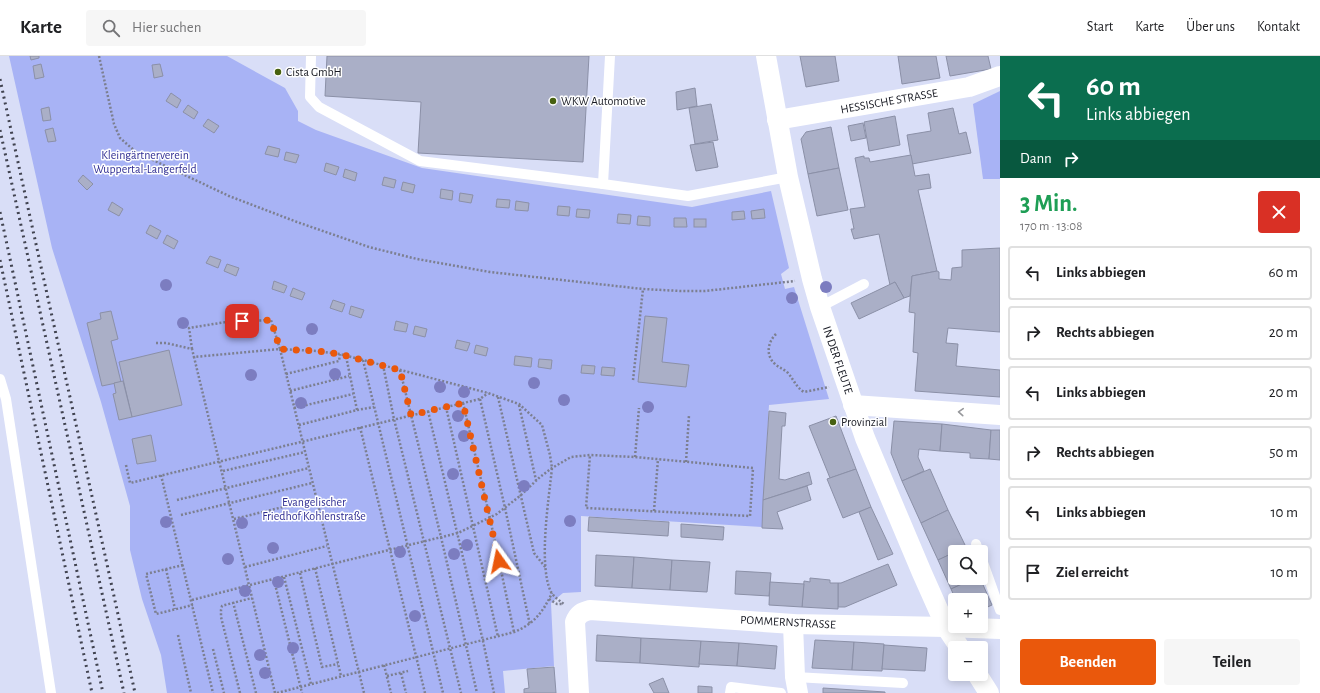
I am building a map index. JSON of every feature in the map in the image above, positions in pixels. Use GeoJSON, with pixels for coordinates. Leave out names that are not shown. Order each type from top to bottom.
{"type":"FeatureCollection","features":[{"type":"Feature","properties":{"kind":"street","name":"IN DER FLEUTE"},"geometry":{"type":"LineString","coordinates":[[766,56],[788,177],[820,307],[865,438],[922,573],[946,626],[956,641]]}},
{"type":"Feature","properties":{"kind":"street","name":"HESSISCHE STRASSE"},"geometry":{"type":"LineString","coordinates":[[777,120],[969,87],[1000,76]]}},
{"type":"Feature","properties":{"kind":"street"},"geometry":{"type":"LineString","coordinates":[[853,405],[1000,415]]}},
{"type":"Feature","properties":{"kind":"street"},"geometry":{"type":"LineString","coordinates":[[570,610],[575,622],[574,633],[579,693]]}},
{"type":"Feature","properties":{"kind":"street","name":"POMMERNSTRASSE"},"geometry":{"type":"LineString","coordinates":[[570,610],[582,612],[590,610],[793,624],[946,626],[1000,630]]}},
{"type":"Feature","properties":{"kind":"street"},"geometry":{"type":"LineString","coordinates":[[793,624],[796,685]]}},
{"type":"Feature","properties":{"kind":"street"},"geometry":{"type":"LineString","coordinates":[[981,681],[989,693]]}},
{"type":"Feature","properties":{"kind":"lane"},"geometry":{"type":"LineString","coordinates":[[311,56],[310,97],[319,108],[420,161],[688,196],[788,177]]}},
{"type":"Feature","properties":{"kind":"lane"},"geometry":{"type":"LineString","coordinates":[[603,184],[610,56]]}},
{"type":"Feature","properties":{"kind":"lane"},"geometry":{"type":"LineString","coordinates":[[820,307],[864,284]]}},
{"type":"Feature","properties":{"kind":"lane"},"geometry":{"type":"LineString","coordinates":[[0,379],[6,399],[51,693]]}},
{"type":"Feature","properties":{"kind":"lane"},"geometry":{"type":"LineString","coordinates":[[988,577],[1000,610]]}},
{"type":"Feature","properties":{"kind":"lane"},"geometry":{"type":"LineString","coordinates":[[796,685],[903,683]]}},
{"type":"Feature","properties":{"kind":"lane"},"geometry":{"type":"LineString","coordinates":[[730,693],[730,687],[781,693]]}},
{"type":"Feature","properties":{"kind":"path"},"geometry":{"type":"LineString","coordinates":[[99,56],[114,124],[120,138],[136,152],[229,196],[369,247],[418,259],[490,272],[643,289],[705,291],[812,279]]}},
{"type":"Feature","properties":{"kind":"path"},"geometry":{"type":"LineString","coordinates":[[633,380],[643,289]]}},
{"type":"Feature","properties":{"kind":"path"},"geometry":{"type":"LineString","coordinates":[[194,358],[280,349],[340,354],[488,393],[519,404],[542,425],[552,468],[545,551],[548,582],[552,594],[544,609],[530,625],[498,637],[384,665],[358,672],[276,693],[194,358],[189,328],[226,322],[271,320],[280,349],[299,425],[327,546],[358,672],[364,693]]}},
{"type":"Feature","properties":{"kind":"path"},"geometry":{"type":"LineString","coordinates":[[776,334],[768,345],[769,355],[774,364],[786,371],[794,381],[797,388],[804,392],[845,383]]}},
{"type":"Feature","properties":{"kind":"path"},"geometry":{"type":"LineString","coordinates":[[156,343],[166,343],[192,349]]}},
{"type":"Feature","properties":{"kind":"path"},"geometry":{"type":"LineString","coordinates":[[286,374],[339,362],[340,354]]}},
{"type":"Feature","properties":{"kind":"path"},"geometry":{"type":"LineString","coordinates":[[346,356],[356,410]]}},
{"type":"Feature","properties":{"kind":"path"},"geometry":{"type":"LineString","coordinates":[[363,360],[443,693]]}},
{"type":"Feature","properties":{"kind":"path"},"geometry":{"type":"LineString","coordinates":[[383,365],[394,419],[461,693]]}},
{"type":"Feature","properties":{"kind":"path"},"geometry":{"type":"LineString","coordinates":[[400,370],[477,693]]}},
{"type":"Feature","properties":{"kind":"path"},"geometry":{"type":"LineString","coordinates":[[290,391],[350,376]]}},
{"type":"Feature","properties":{"kind":"path"},"geometry":{"type":"LineString","coordinates":[[126,465],[130,483],[480,399],[488,393]]}},
{"type":"Feature","properties":{"kind":"path"},"geometry":{"type":"LineString","coordinates":[[294,408],[353,394]]}},
{"type":"Feature","properties":{"kind":"path"},"geometry":{"type":"LineString","coordinates":[[498,397],[534,553],[546,568]]}},
{"type":"Feature","properties":{"kind":"path"},"geometry":{"type":"LineString","coordinates":[[480,399],[530,625]]}},
{"type":"Feature","properties":{"kind":"path"},"geometry":{"type":"LineString","coordinates":[[463,403],[490,518],[514,632]]}},
{"type":"Feature","properties":{"kind":"path"},"geometry":{"type":"LineString","coordinates":[[519,404],[536,480]]}},
{"type":"Feature","properties":{"kind":"path"},"geometry":{"type":"LineString","coordinates":[[299,425],[356,410],[374,407]]}},
{"type":"Feature","properties":{"kind":"path"},"geometry":{"type":"LineString","coordinates":[[446,407],[498,637]]}},
{"type":"Feature","properties":{"kind":"path"},"geometry":{"type":"LineString","coordinates":[[635,458],[639,408]]}},
{"type":"Feature","properties":{"kind":"path"},"geometry":{"type":"LineString","coordinates":[[428,411],[458,533],[494,693]]}},
{"type":"Feature","properties":{"kind":"path"},"geometry":{"type":"LineString","coordinates":[[686,462],[689,415]]}},
{"type":"Feature","properties":{"kind":"path"},"geometry":{"type":"LineString","coordinates":[[360,427],[425,693]]}},
{"type":"Feature","properties":{"kind":"path"},"geometry":{"type":"LineString","coordinates":[[223,472],[305,452]]}},
{"type":"Feature","properties":{"kind":"path"},"geometry":{"type":"LineString","coordinates":[[192,600],[458,533],[490,518],[505,508],[536,480],[552,468],[571,457],[590,455],[658,459],[753,468],[750,516],[586,508],[590,455]]}},
{"type":"Feature","properties":{"kind":"path"},"geometry":{"type":"LineString","coordinates":[[654,511],[658,459]]}},
{"type":"Feature","properties":{"kind":"path"},"geometry":{"type":"LineString","coordinates":[[177,500],[309,468]]}},
{"type":"Feature","properties":{"kind":"path"},"geometry":{"type":"LineString","coordinates":[[160,476],[192,600],[213,693]]}},
{"type":"Feature","properties":{"kind":"path"},"geometry":{"type":"LineString","coordinates":[[181,515],[312,483]]}},
{"type":"Feature","properties":{"kind":"path"},"geometry":{"type":"LineString","coordinates":[[234,519],[316,499]]}},
{"type":"Feature","properties":{"kind":"path"},"geometry":{"type":"LineString","coordinates":[[245,566],[327,546]]}},
{"type":"Feature","properties":{"kind":"path"},"geometry":{"type":"LineString","coordinates":[[183,565],[146,574],[156,614],[193,605]]}},
{"type":"Feature","properties":{"kind":"path"},"geometry":{"type":"LineString","coordinates":[[315,568],[341,676]]}},
{"type":"Feature","properties":{"kind":"path"},"geometry":{"type":"LineString","coordinates":[[166,569],[175,609]]}},
{"type":"Feature","properties":{"kind":"path"},"geometry":{"type":"LineString","coordinates":[[300,572],[322,667],[338,664]]}},
{"type":"Feature","properties":{"kind":"path"},"geometry":{"type":"LineString","coordinates":[[284,577],[311,684]]}},
{"type":"Feature","properties":{"kind":"path"},"geometry":{"type":"LineString","coordinates":[[274,580],[302,693]]}},
{"type":"Feature","properties":{"kind":"path"},"geometry":{"type":"LineString","coordinates":[[240,693],[220,610],[222,606],[252,598]]}},
{"type":"Feature","properties":{"kind":"path"},"geometry":{"type":"LineString","coordinates":[[549,599],[570,610]]}},
{"type":"Feature","properties":{"kind":"path"},"geometry":{"type":"LineString","coordinates":[[233,602],[256,693]]}},
{"type":"Feature","properties":{"kind":"path"},"geometry":{"type":"LineString","coordinates":[[178,635],[191,693]]}},
{"type":"Feature","properties":{"kind":"path"},"geometry":{"type":"LineString","coordinates":[[213,649],[224,693]]}},
{"type":"Feature","properties":{"kind":"path"},"geometry":{"type":"LineString","coordinates":[[384,665],[391,693]]}},
{"type":"Feature","properties":{"kind":"path"},"geometry":{"type":"LineString","coordinates":[[387,676],[408,671]]}},
{"type":"Feature","properties":{"kind":"path"},"geometry":{"type":"LineString","coordinates":[[401,673],[406,693]]}},
{"type":"Feature","properties":{"kind":"green space"},"geometry":{"type":"Polygon","coordinates":[[[9,56],[227,56],[285,88],[298,111],[298,121],[316,130],[422,168],[692,207],[771,191],[789,268],[781,274],[785,289],[794,287],[829,399],[769,405],[762,527],[581,516],[581,592],[563,593],[551,603],[554,666],[503,671],[505,693],[167,693],[161,655],[142,599],[130,550],[130,506],[101,402],[52,248],[9,56]]]}},
{"type":"Feature","properties":{"kind":"green space"},"geometry":{"type":"Polygon","coordinates":[[[1000,91],[1000,179],[983,179],[973,104],[1000,91]]]}},
{"type":"Feature","properties":{"kind":"building"},"geometry":{"type":"Polygon","coordinates":[[[30,56],[39,56],[39,58],[31,60],[30,56]]]}},
{"type":"Feature","properties":{"kind":"building"},"geometry":{"type":"Polygon","coordinates":[[[327,56],[589,56],[583,162],[418,153],[421,102],[325,96],[327,56]]]}},
{"type":"Feature","properties":{"kind":"building"},"geometry":{"type":"Polygon","coordinates":[[[800,56],[835,56],[839,81],[806,87],[800,56]]]}},
{"type":"Feature","properties":{"kind":"building"},"geometry":{"type":"Polygon","coordinates":[[[898,56],[936,56],[940,78],[902,84],[898,56]]]}},
{"type":"Feature","properties":{"kind":"building"},"geometry":{"type":"Polygon","coordinates":[[[946,56],[988,56],[991,69],[950,76],[946,56]]]}},
{"type":"Feature","properties":{"kind":"building"},"geometry":{"type":"Polygon","coordinates":[[[41,64],[44,77],[35,79],[33,66],[41,64]]]}},
{"type":"Feature","properties":{"kind":"building"},"geometry":{"type":"Polygon","coordinates":[[[160,64],[163,76],[154,78],[152,65],[160,64]]]}},
{"type":"Feature","properties":{"kind":"building"},"geometry":{"type":"Polygon","coordinates":[[[695,88],[697,106],[677,110],[676,92],[695,88]]]}},
{"type":"Feature","properties":{"kind":"building"},"geometry":{"type":"Polygon","coordinates":[[[171,93],[181,100],[177,108],[166,101],[171,93]]]}},
{"type":"Feature","properties":{"kind":"building"},"geometry":{"type":"Polygon","coordinates":[[[711,104],[718,140],[695,144],[689,108],[711,104]]]}},
{"type":"Feature","properties":{"kind":"building"},"geometry":{"type":"Polygon","coordinates":[[[188,105],[198,112],[194,119],[183,112],[188,105]]]}},
{"type":"Feature","properties":{"kind":"building"},"geometry":{"type":"Polygon","coordinates":[[[49,107],[51,120],[43,121],[41,109],[49,107]]]}},
{"type":"Feature","properties":{"kind":"building"},"geometry":{"type":"Polygon","coordinates":[[[953,108],[959,134],[966,132],[971,153],[912,164],[907,135],[931,131],[928,113],[953,108]]]}},
{"type":"Feature","properties":{"kind":"building"},"geometry":{"type":"Polygon","coordinates":[[[895,116],[900,145],[869,151],[864,122],[895,116]]]}},
{"type":"Feature","properties":{"kind":"building"},"geometry":{"type":"Polygon","coordinates":[[[208,119],[219,126],[214,133],[203,126],[208,119]]]}},
{"type":"Feature","properties":{"kind":"building"},"geometry":{"type":"Polygon","coordinates":[[[863,123],[866,138],[851,141],[848,126],[863,123]]]}},
{"type":"Feature","properties":{"kind":"building"},"geometry":{"type":"Polygon","coordinates":[[[831,127],[839,168],[808,174],[801,139],[806,132],[831,127]]]}},
{"type":"Feature","properties":{"kind":"building"},"geometry":{"type":"Polygon","coordinates":[[[53,128],[56,141],[48,142],[45,130],[53,128]]]}},
{"type":"Feature","properties":{"kind":"building"},"geometry":{"type":"Polygon","coordinates":[[[713,142],[718,167],[696,171],[690,145],[713,142]]]}},
{"type":"Feature","properties":{"kind":"building"},"geometry":{"type":"Polygon","coordinates":[[[268,146],[280,149],[278,157],[265,154],[268,146]]]}},
{"type":"Feature","properties":{"kind":"building"},"geometry":{"type":"Polygon","coordinates":[[[286,152],[299,155],[296,163],[284,160],[286,152]]]}},
{"type":"Feature","properties":{"kind":"building"},"geometry":{"type":"Polygon","coordinates":[[[911,155],[915,176],[929,174],[931,188],[918,190],[937,271],[912,276],[910,296],[904,298],[895,282],[890,285],[879,234],[854,239],[851,229],[854,229],[850,209],[865,207],[855,158],[864,156],[864,158],[869,158],[870,162],[911,155]]]}},
{"type":"Feature","properties":{"kind":"building"},"geometry":{"type":"Polygon","coordinates":[[[326,163],[339,167],[336,175],[324,171],[326,163]]]}},
{"type":"Feature","properties":{"kind":"building"},"geometry":{"type":"Polygon","coordinates":[[[839,168],[848,210],[817,216],[808,174],[839,168]]]}},
{"type":"Feature","properties":{"kind":"building"},"geometry":{"type":"Polygon","coordinates":[[[345,169],[357,173],[355,181],[343,177],[345,169]]]}},
{"type":"Feature","properties":{"kind":"building"},"geometry":{"type":"Polygon","coordinates":[[[83,175],[93,184],[87,190],[78,181],[83,175]]]}},
{"type":"Feature","properties":{"kind":"building"},"geometry":{"type":"Polygon","coordinates":[[[384,177],[396,180],[394,188],[382,185],[384,177]]]}},
{"type":"Feature","properties":{"kind":"building"},"geometry":{"type":"Polygon","coordinates":[[[403,182],[415,185],[413,193],[401,190],[403,182]]]}},
{"type":"Feature","properties":{"kind":"building"},"geometry":{"type":"Polygon","coordinates":[[[441,189],[453,191],[452,200],[440,198],[441,189]]]}},
{"type":"Feature","properties":{"kind":"building"},"geometry":{"type":"Polygon","coordinates":[[[460,193],[473,195],[471,203],[459,201],[460,193]]]}},
{"type":"Feature","properties":{"kind":"building"},"geometry":{"type":"Polygon","coordinates":[[[497,199],[510,200],[509,208],[496,207],[497,199]]]}},
{"type":"Feature","properties":{"kind":"building"},"geometry":{"type":"Polygon","coordinates":[[[516,201],[529,203],[528,211],[515,210],[516,201]]]}},
{"type":"Feature","properties":{"kind":"building"},"geometry":{"type":"Polygon","coordinates":[[[112,202],[123,209],[119,216],[108,210],[112,202]]]}},
{"type":"Feature","properties":{"kind":"building"},"geometry":{"type":"Polygon","coordinates":[[[558,206],[570,207],[569,216],[557,215],[558,206]]]}},
{"type":"Feature","properties":{"kind":"building"},"geometry":{"type":"Polygon","coordinates":[[[577,209],[590,210],[589,218],[576,217],[577,209]]]}},
{"type":"Feature","properties":{"kind":"building"},"geometry":{"type":"Polygon","coordinates":[[[764,209],[765,218],[752,219],[751,211],[764,209]]]}},
{"type":"Feature","properties":{"kind":"building"},"geometry":{"type":"Polygon","coordinates":[[[744,211],[745,219],[732,220],[732,212],[744,211]]]}},
{"type":"Feature","properties":{"kind":"building"},"geometry":{"type":"Polygon","coordinates":[[[618,214],[631,215],[630,224],[617,223],[618,214]]]}},
{"type":"Feature","properties":{"kind":"building"},"geometry":{"type":"Polygon","coordinates":[[[638,216],[650,217],[650,226],[637,225],[638,216]]]}},
{"type":"Feature","properties":{"kind":"building"},"geometry":{"type":"Polygon","coordinates":[[[674,218],[686,218],[687,227],[674,227],[674,218]]]}},
{"type":"Feature","properties":{"kind":"building"},"geometry":{"type":"Polygon","coordinates":[[[694,219],[706,219],[706,227],[694,227],[694,219]]]}},
{"type":"Feature","properties":{"kind":"building"},"geometry":{"type":"Polygon","coordinates":[[[150,225],[161,231],[157,239],[146,233],[150,225]]]}},
{"type":"Feature","properties":{"kind":"building"},"geometry":{"type":"Polygon","coordinates":[[[167,235],[178,241],[174,249],[163,243],[167,235]]]}},
{"type":"Feature","properties":{"kind":"building"},"geometry":{"type":"Polygon","coordinates":[[[1000,248],[1000,332],[948,328],[946,343],[958,344],[956,366],[1000,370],[1000,397],[915,391],[918,353],[913,352],[915,313],[909,312],[912,276],[937,271],[939,272],[939,279],[951,280],[952,268],[962,267],[962,250],[1000,248]]]}},
{"type":"Feature","properties":{"kind":"building"},"geometry":{"type":"Polygon","coordinates":[[[210,256],[221,260],[218,268],[206,263],[210,256]]]}},
{"type":"Feature","properties":{"kind":"building"},"geometry":{"type":"Polygon","coordinates":[[[227,264],[239,268],[236,276],[224,271],[227,264]]]}},
{"type":"Feature","properties":{"kind":"building"},"geometry":{"type":"Polygon","coordinates":[[[274,281],[287,286],[284,293],[272,289],[274,281]]]}},
{"type":"Feature","properties":{"kind":"building"},"geometry":{"type":"Polygon","coordinates":[[[895,282],[904,298],[859,319],[851,303],[895,282]]]}},
{"type":"Feature","properties":{"kind":"building"},"geometry":{"type":"Polygon","coordinates":[[[293,288],[305,293],[302,300],[290,296],[293,288]]]}},
{"type":"Feature","properties":{"kind":"building"},"geometry":{"type":"Polygon","coordinates":[[[333,300],[345,304],[342,312],[330,308],[333,300]]]}},
{"type":"Feature","properties":{"kind":"building"},"geometry":{"type":"Polygon","coordinates":[[[351,306],[364,310],[361,318],[349,314],[351,306]]]}},
{"type":"Feature","properties":{"kind":"building"},"geometry":{"type":"Polygon","coordinates":[[[111,311],[118,339],[111,341],[121,382],[102,386],[87,323],[101,319],[100,313],[111,311]]]}},
{"type":"Feature","properties":{"kind":"building"},"geometry":{"type":"Polygon","coordinates":[[[645,316],[667,318],[662,362],[689,365],[686,387],[638,382],[645,316]]]}},
{"type":"Feature","properties":{"kind":"building"},"geometry":{"type":"Polygon","coordinates":[[[396,321],[408,324],[406,332],[394,330],[396,321]]]}},
{"type":"Feature","properties":{"kind":"building"},"geometry":{"type":"Polygon","coordinates":[[[415,326],[427,329],[425,337],[413,334],[415,326]]]}},
{"type":"Feature","properties":{"kind":"building"},"geometry":{"type":"Polygon","coordinates":[[[457,340],[470,343],[467,351],[455,348],[457,340]]]}},
{"type":"Feature","properties":{"kind":"building"},"geometry":{"type":"Polygon","coordinates":[[[476,345],[488,348],[486,356],[474,353],[476,345]]]}},
{"type":"Feature","properties":{"kind":"building"},"geometry":{"type":"Polygon","coordinates":[[[169,350],[182,405],[132,417],[119,362],[169,350]]]}},
{"type":"Feature","properties":{"kind":"building"},"geometry":{"type":"Polygon","coordinates":[[[515,356],[532,358],[531,367],[514,365],[515,356]]]}},
{"type":"Feature","properties":{"kind":"building"},"geometry":{"type":"Polygon","coordinates":[[[539,359],[552,360],[551,369],[538,367],[539,359]]]}},
{"type":"Feature","properties":{"kind":"building"},"geometry":{"type":"Polygon","coordinates":[[[582,365],[595,366],[594,374],[581,373],[582,365]]]}},
{"type":"Feature","properties":{"kind":"building"},"geometry":{"type":"Polygon","coordinates":[[[602,367],[615,368],[614,376],[601,375],[602,367]]]}},
{"type":"Feature","properties":{"kind":"building"},"geometry":{"type":"Polygon","coordinates":[[[123,381],[132,417],[119,420],[113,394],[116,393],[114,383],[123,381]]]}},
{"type":"Feature","properties":{"kind":"building"},"geometry":{"type":"Polygon","coordinates":[[[769,411],[786,413],[785,426],[782,426],[779,479],[785,480],[809,472],[812,484],[763,500],[769,411]]]}},
{"type":"Feature","properties":{"kind":"building"},"geometry":{"type":"Polygon","coordinates":[[[836,416],[856,469],[830,478],[809,426],[836,416]]]}},
{"type":"Feature","properties":{"kind":"building"},"geometry":{"type":"Polygon","coordinates":[[[894,421],[942,424],[940,451],[919,449],[918,457],[924,471],[902,481],[891,453],[894,421]]]}},
{"type":"Feature","properties":{"kind":"building"},"geometry":{"type":"Polygon","coordinates":[[[942,424],[991,430],[989,459],[970,458],[970,453],[940,451],[942,424]]]}},
{"type":"Feature","properties":{"kind":"building"},"geometry":{"type":"Polygon","coordinates":[[[991,430],[1000,430],[1000,460],[989,459],[991,430]]]}},
{"type":"Feature","properties":{"kind":"building"},"geometry":{"type":"Polygon","coordinates":[[[151,435],[156,461],[137,464],[132,439],[151,435]]]}},
{"type":"Feature","properties":{"kind":"building"},"geometry":{"type":"Polygon","coordinates":[[[856,469],[871,507],[843,518],[827,479],[856,469]]]}},
{"type":"Feature","properties":{"kind":"building"},"geometry":{"type":"Polygon","coordinates":[[[930,469],[948,510],[921,523],[902,481],[930,469]]]}},
{"type":"Feature","properties":{"kind":"building"},"geometry":{"type":"Polygon","coordinates":[[[807,486],[811,500],[777,512],[783,529],[762,528],[763,500],[807,486]]]}},
{"type":"Feature","properties":{"kind":"building"},"geometry":{"type":"Polygon","coordinates":[[[871,507],[893,554],[878,560],[859,512],[871,507]]]}},
{"type":"Feature","properties":{"kind":"building"},"geometry":{"type":"Polygon","coordinates":[[[948,510],[965,545],[948,545],[948,555],[938,560],[921,523],[948,510]]]}},
{"type":"Feature","properties":{"kind":"building"},"geometry":{"type":"Polygon","coordinates":[[[589,517],[669,522],[668,536],[588,531],[589,517]]]}},
{"type":"Feature","properties":{"kind":"building"},"geometry":{"type":"Polygon","coordinates":[[[681,524],[724,527],[723,540],[681,537],[681,524]]]}},
{"type":"Feature","properties":{"kind":"building"},"geometry":{"type":"Polygon","coordinates":[[[596,555],[634,557],[632,588],[595,586],[596,555]]]}},
{"type":"Feature","properties":{"kind":"building"},"geometry":{"type":"Polygon","coordinates":[[[948,555],[948,582],[938,560],[948,555]]]}},
{"type":"Feature","properties":{"kind":"building"},"geometry":{"type":"Polygon","coordinates":[[[634,557],[672,560],[670,590],[632,588],[634,557]]]}},
{"type":"Feature","properties":{"kind":"building"},"geometry":{"type":"Polygon","coordinates":[[[672,560],[710,562],[707,592],[670,590],[672,560]]]}},
{"type":"Feature","properties":{"kind":"building"},"geometry":{"type":"Polygon","coordinates":[[[888,564],[897,585],[845,607],[838,607],[838,583],[888,564]]]}},
{"type":"Feature","properties":{"kind":"building"},"geometry":{"type":"Polygon","coordinates":[[[736,571],[771,573],[769,596],[735,594],[736,571]]]}},
{"type":"Feature","properties":{"kind":"building"},"geometry":{"type":"Polygon","coordinates":[[[810,578],[830,580],[830,583],[838,583],[838,609],[802,607],[804,581],[810,582],[810,578]]]}},
{"type":"Feature","properties":{"kind":"building"},"geometry":{"type":"Polygon","coordinates":[[[770,582],[804,584],[802,607],[769,605],[770,582]]]}},
{"type":"Feature","properties":{"kind":"building"},"geometry":{"type":"Polygon","coordinates":[[[949,585],[960,585],[951,589],[949,585]]]}},
{"type":"Feature","properties":{"kind":"building"},"geometry":{"type":"Polygon","coordinates":[[[960,585],[983,585],[987,593],[953,593],[951,589],[960,585]]]}},
{"type":"Feature","properties":{"kind":"building"},"geometry":{"type":"Polygon","coordinates":[[[988,596],[992,605],[988,607],[988,596]]]}},
{"type":"Feature","properties":{"kind":"building"},"geometry":{"type":"Polygon","coordinates":[[[597,635],[641,638],[640,663],[596,661],[597,635]]]}},
{"type":"Feature","properties":{"kind":"building"},"geometry":{"type":"Polygon","coordinates":[[[641,638],[701,641],[699,667],[640,663],[641,638]]]}},
{"type":"Feature","properties":{"kind":"building"},"geometry":{"type":"Polygon","coordinates":[[[815,640],[854,642],[852,670],[812,668],[815,640]]]}},
{"type":"Feature","properties":{"kind":"building"},"geometry":{"type":"Polygon","coordinates":[[[701,641],[739,643],[737,666],[699,664],[701,641]]]}},
{"type":"Feature","properties":{"kind":"building"},"geometry":{"type":"Polygon","coordinates":[[[854,642],[884,644],[882,671],[852,670],[854,642]]]}},
{"type":"Feature","properties":{"kind":"building"},"geometry":{"type":"Polygon","coordinates":[[[739,643],[777,646],[775,669],[737,666],[739,643]]]}},
{"type":"Feature","properties":{"kind":"building"},"geometry":{"type":"Polygon","coordinates":[[[884,645],[927,648],[925,671],[882,669],[884,645]]]}},
{"type":"Feature","properties":{"kind":"building"},"geometry":{"type":"Polygon","coordinates":[[[554,667],[556,693],[524,693],[524,689],[529,688],[527,669],[554,667]]]}},
{"type":"Feature","properties":{"kind":"building"},"geometry":{"type":"Polygon","coordinates":[[[663,678],[669,693],[654,693],[649,684],[663,678]]]}},
{"type":"Feature","properties":{"kind":"building"},"geometry":{"type":"Polygon","coordinates":[[[698,686],[712,687],[712,693],[698,693],[698,686]]]}},
{"type":"Feature","properties":{"kind":"building"},"geometry":{"type":"Polygon","coordinates":[[[823,688],[885,692],[885,693],[823,693],[823,688]]]}},
{"type":"Feature","properties":{"kind":"railway"},"geometry":{"type":"LineString","coordinates":[[0,79],[135,693]]}},
{"type":"Feature","properties":{"kind":"railway"},"geometry":{"type":"LineString","coordinates":[[0,130],[124,693]]}},
{"type":"Feature","properties":{"kind":"railway"},"geometry":{"type":"LineString","coordinates":[[0,212],[103,693]]}},
{"type":"Feature","properties":{"kind":"railway"},"geometry":{"type":"LineString","coordinates":[[0,260],[92,693]]}},
{"type":"Feature","properties":{"kind":"place","name":"Cista GmbH"},"geometry":{"type":"Point","coordinates":[278,72]}},
{"type":"Feature","properties":{"kind":"place","name":"WKW Automotive"},"geometry":{"type":"Point","coordinates":[553,101]}},
{"type":"Feature","properties":{"kind":"place","name":"Provinzial"},"geometry":{"type":"Point","coordinates":[833,422]}},
{"type":"Feature","properties":{"kind":"route"},"geometry":{"type":"LineString","coordinates":[[242,321],[271,320],[280,349],[340,354],[400,370],[411,415],[463,403],[499,561]]}},
{"type":"Feature","properties":{"kind":"park label","name":"Kleingärtnerverein Wuppertal-Langerfeld"},"geometry":{"type":"Point","coordinates":[145,162]}},
{"type":"Feature","properties":{"kind":"park label","name":"Evangelischer Friedhof Kohlenstraße"},"geometry":{"type":"Point","coordinates":[314,509]}}]}
